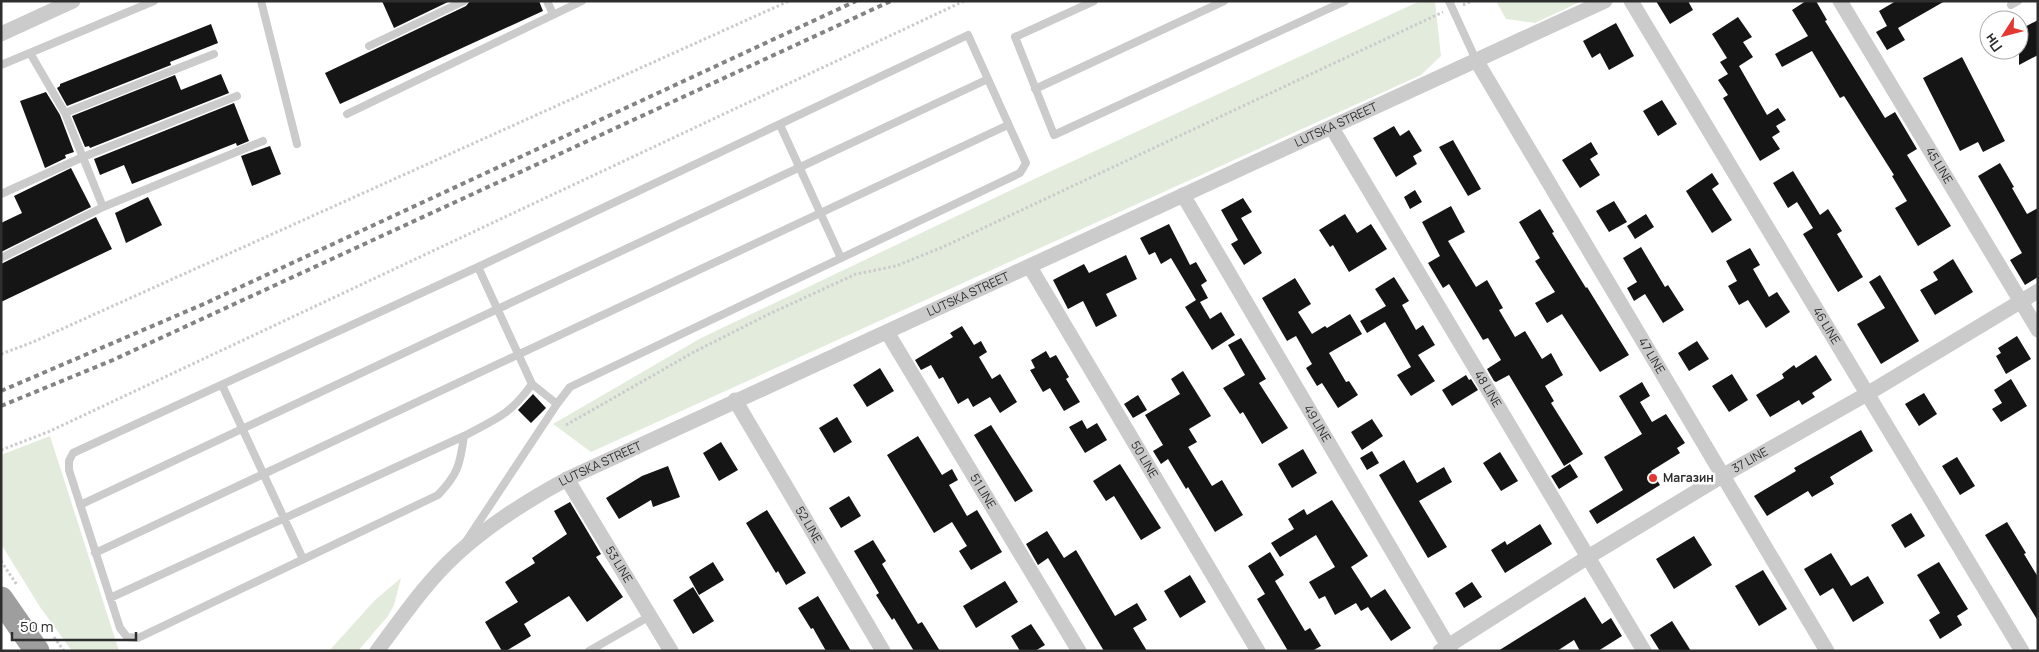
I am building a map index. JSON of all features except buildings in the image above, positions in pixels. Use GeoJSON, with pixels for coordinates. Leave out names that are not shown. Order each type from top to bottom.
{"type":"FeatureCollection","features":[{"type":"Feature","properties":{"kind":"highway"},"geometry":{"type":"LineString","coordinates":[[1,600],[36,651]]}},
{"type":"Feature","properties":{"kind":"street"},"geometry":{"type":"LineString","coordinates":[[1,34],[73,1]]}},
{"type":"Feature","properties":{"kind":"street","name":"LUTSKA STREET"},"geometry":{"type":"LineString","coordinates":[[376,651],[427,586],[456,555],[513,511],[567,479],[1605,1]]}},
{"type":"Feature","properties":{"kind":"street","name":"46 LINE"},"geometry":{"type":"LineString","coordinates":[[1632,1],[2022,651]]}},
{"type":"Feature","properties":{"kind":"street","name":"45 LINE"},"geometry":{"type":"LineString","coordinates":[[1840,1],[2038,330]]}},
{"type":"Feature","properties":{"kind":"street","name":"47 LINE"},"geometry":{"type":"LineString","coordinates":[[1476,60],[1827,651]]}},
{"type":"Feature","properties":{"kind":"street","name":"48 LINE"},"geometry":{"type":"LineString","coordinates":[[1332,128],[1644,651]]}},
{"type":"Feature","properties":{"kind":"street","name":"49 LINE"},"geometry":{"type":"LineString","coordinates":[[1183,195],[1446,649]]}},
{"type":"Feature","properties":{"kind":"street","name":"50 LINE"},"geometry":{"type":"LineString","coordinates":[[1030,267],[1258,651]]}},
{"type":"Feature","properties":{"kind":"street","name":"37 LINE"},"geometry":{"type":"LineString","coordinates":[[1446,649],[1588,557],[1722,476],[1868,394],[2038,291]]}},
{"type":"Feature","properties":{"kind":"street","name":"51 LINE"},"geometry":{"type":"LineString","coordinates":[[887,332],[1079,651]]}},
{"type":"Feature","properties":{"kind":"street","name":"52 LINE"},"geometry":{"type":"LineString","coordinates":[[735,400],[883,651]]}},
{"type":"Feature","properties":{"kind":"street","name":"53 LINE"},"geometry":{"type":"LineString","coordinates":[[567,479],[671,651]]}},
{"type":"Feature","properties":{"kind":"lane"},"geometry":{"type":"LineString","coordinates":[[1,64],[154,1]]}},
{"type":"Feature","properties":{"kind":"lane"},"geometry":{"type":"LineString","coordinates":[[261,1],[296,144]]}},
{"type":"Feature","properties":{"kind":"lane"},"geometry":{"type":"LineString","coordinates":[[369,46],[464,1]]}},
{"type":"Feature","properties":{"kind":"lane"},"geometry":{"type":"LineString","coordinates":[[547,1],[553,14]]}},
{"type":"Feature","properties":{"kind":"lane"},"geometry":{"type":"LineString","coordinates":[[347,114],[582,1]]}},
{"type":"Feature","properties":{"kind":"lane"},"geometry":{"type":"LineString","coordinates":[[1094,1],[1015,37],[1054,135],[1345,1]]}},
{"type":"Feature","properties":{"kind":"lane"},"geometry":{"type":"LineString","coordinates":[[1036,89],[1224,1]]}},
{"type":"Feature","properties":{"kind":"lane"},"geometry":{"type":"LineString","coordinates":[[1450,5],[1476,60]]}},
{"type":"Feature","properties":{"kind":"lane"},"geometry":{"type":"LineString","coordinates":[[456,555],[570,387],[1020,173],[1026,162],[968,35],[478,267],[72,454],[69,470],[120,628],[127,637],[138,638],[438,495],[453,479],[460,462],[464,436]]}},
{"type":"Feature","properties":{"kind":"lane"},"geometry":{"type":"LineString","coordinates":[[30,53],[65,112],[103,207]]}},
{"type":"Feature","properties":{"kind":"lane"},"geometry":{"type":"LineString","coordinates":[[65,112],[214,54]]}},
{"type":"Feature","properties":{"kind":"lane"},"geometry":{"type":"LineString","coordinates":[[80,505],[988,79]]}},
{"type":"Feature","properties":{"kind":"lane"},"geometry":{"type":"LineString","coordinates":[[1,194],[83,157],[238,96]]}},
{"type":"Feature","properties":{"kind":"lane"},"geometry":{"type":"LineString","coordinates":[[780,125],[841,258]]}},
{"type":"Feature","properties":{"kind":"lane"},"geometry":{"type":"LineString","coordinates":[[96,553],[1008,125]]}},
{"type":"Feature","properties":{"kind":"lane"},"geometry":{"type":"LineString","coordinates":[[1,258],[103,207],[263,141]]}},
{"type":"Feature","properties":{"kind":"lane"},"geometry":{"type":"LineString","coordinates":[[478,267],[532,384],[557,404]]}},
{"type":"Feature","properties":{"kind":"lane"},"geometry":{"type":"LineString","coordinates":[[110,598],[464,436],[507,413],[520,401],[532,384]]}},
{"type":"Feature","properties":{"kind":"lane"},"geometry":{"type":"LineString","coordinates":[[222,385],[303,559]]}},
{"type":"Feature","properties":{"kind":"lane"},"geometry":{"type":"LineString","coordinates":[[589,651],[650,616]]}},
{"type":"Feature","properties":{"kind":"path"},"geometry":{"type":"LineString","coordinates":[[1,354],[42,338],[789,1]]}},
{"type":"Feature","properties":{"kind":"path"},"geometry":{"type":"LineString","coordinates":[[1,450],[66,423],[964,1]]}},
{"type":"Feature","properties":{"kind":"path"},"geometry":{"type":"LineString","coordinates":[[566,425],[694,352],[767,315],[856,274],[896,266],[943,247],[1433,16],[1450,5],[1472,1]]}},
{"type":"Feature","properties":{"kind":"green space"},"geometry":{"type":"Polygon","coordinates":[[[1420,1],[1435,1],[1441,56],[1421,75],[591,452],[553,424],[701,338],[1045,174],[1420,1]]]}},
{"type":"Feature","properties":{"kind":"green space"},"geometry":{"type":"Polygon","coordinates":[[[1496,1],[1582,1],[1535,23],[1506,19],[1496,1]]]}},
{"type":"Feature","properties":{"kind":"green space"},"geometry":{"type":"Polygon","coordinates":[[[50,436],[119,651],[72,651],[40,607],[1,544],[1,455],[50,436]]]}},
{"type":"Feature","properties":{"kind":"green space"},"geometry":{"type":"Polygon","coordinates":[[[401,578],[394,605],[388,616],[358,651],[329,651],[375,600],[401,578]]]}},
{"type":"Feature","properties":{"kind":"railway"},"geometry":{"type":"LineString","coordinates":[[1,391],[206,303],[856,1]]}},
{"type":"Feature","properties":{"kind":"railway"},"geometry":{"type":"LineString","coordinates":[[1,406],[113,360],[891,1]]}},
{"type":"Feature","properties":{"kind":"place","name":"Магазин"},"geometry":{"type":"Point","coordinates":[1653,478]}}]}
